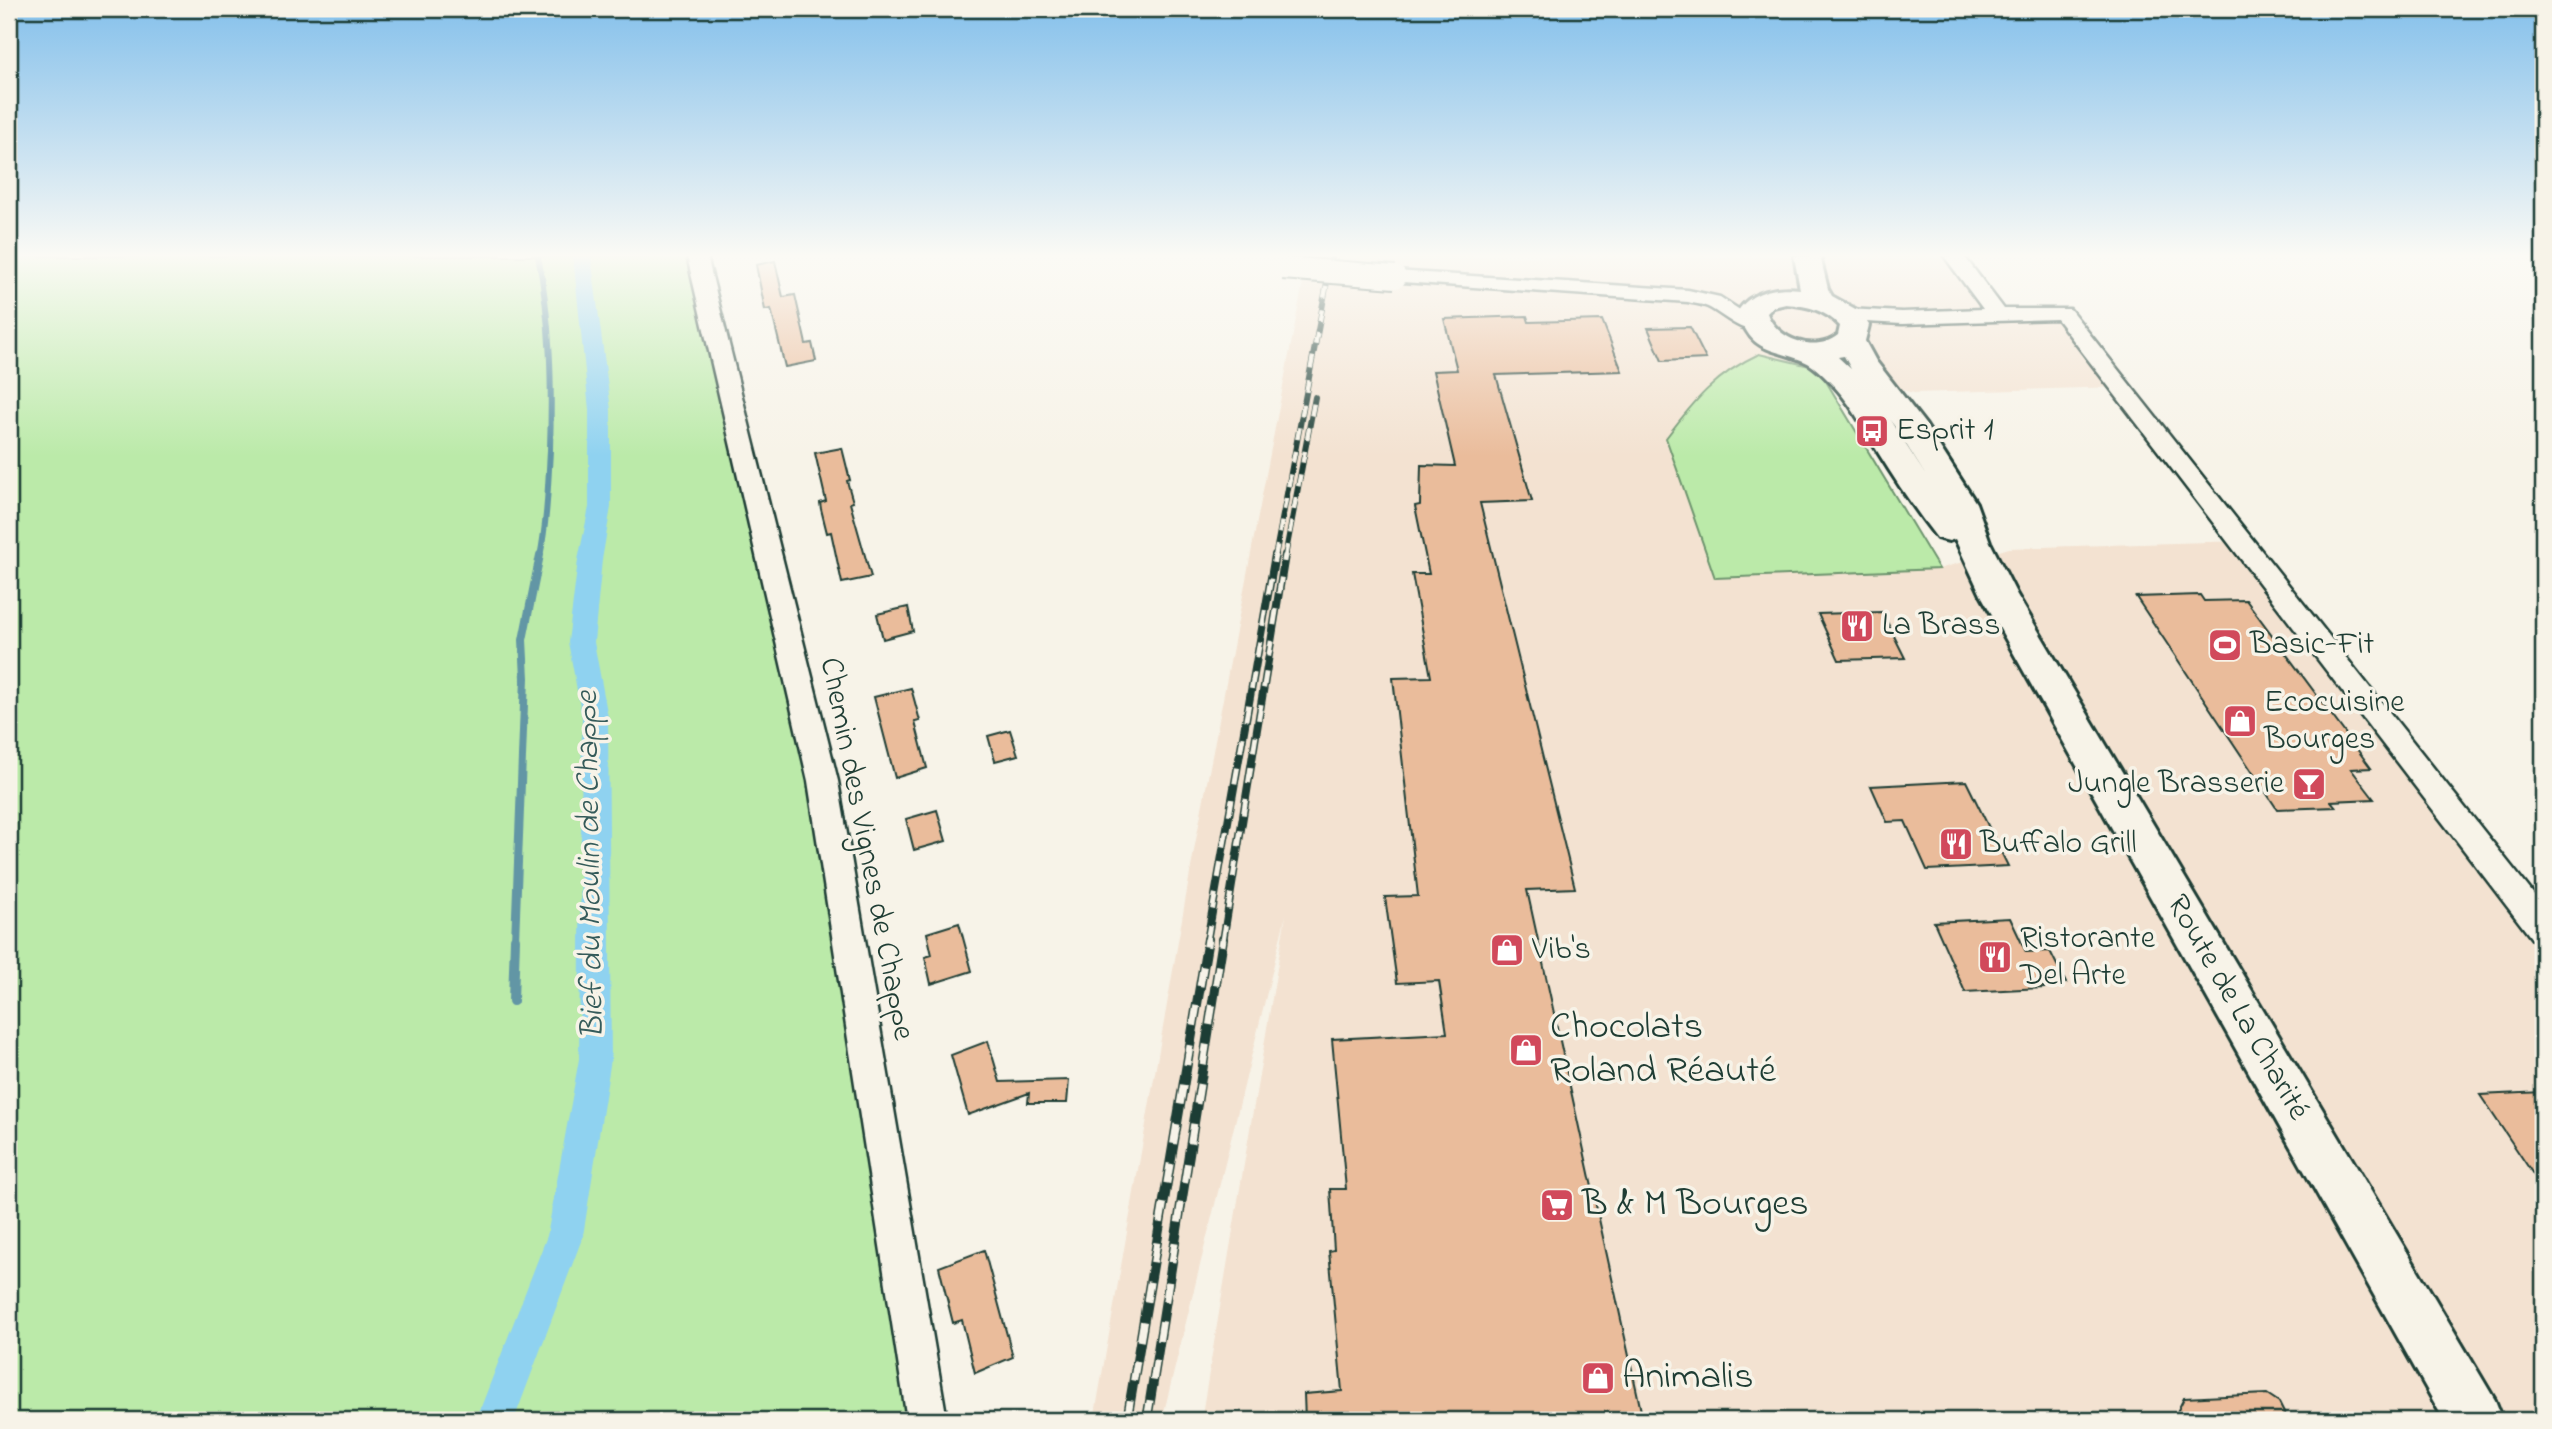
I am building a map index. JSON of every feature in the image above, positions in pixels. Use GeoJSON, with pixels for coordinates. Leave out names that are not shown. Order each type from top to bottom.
{"type":"FeatureCollection","features":[{"type":"Feature","properties":{"kind":"main road"},"geometry":{"type":"LineString","coordinates":[[1764,323],[1761,334],[1775,343],[1811,352],[1834,350],[1852,330],[1844,323]]}},
{"type":"Feature","properties":{"kind":"main road","name":"Route de La Charité"},"geometry":{"type":"LineString","coordinates":[[1852,330],[1867,370],[1909,424],[1959,503],[1973,542],[1999,595],[2475,1420]]}},
{"type":"Feature","properties":{"kind":"main road","name":"Route de La Charité"},"geometry":{"type":"LineString","coordinates":[[1811,352],[1843,375],[1931,507],[1999,595]]}},
{"type":"Feature","properties":{"kind":"street","name":"Chemin des Vignes de Chappe"},"geometry":{"type":"LineString","coordinates":[[713,323],[823,781],[927,1420]]}},
{"type":"Feature","properties":{"kind":"street"},"geometry":{"type":"LineString","coordinates":[[1852,330],[1876,323]]}},
{"type":"Feature","properties":{"kind":"street"},"geometry":{"type":"LineString","coordinates":[[2071,323],[2543,929]]}},
{"type":"Feature","properties":{"kind":"shaded area"},"geometry":{"type":"Polygon","coordinates":[[[1295,323],[2071,323],[2121,387],[1914,393],[1759,354],[1715,578],[1939,569],[2009,548],[2242,541],[2543,929],[2543,1420],[1201,1420],[1286,915],[1162,1420],[1094,1420],[1195,845],[1295,323]]]}},
{"type":"Feature","properties":{"kind":"green space"},"geometry":{"type":"Polygon","coordinates":[[[9,323],[713,323],[823,781],[927,1420],[9,1420],[9,323]]]}},
{"type":"Feature","properties":{"kind":"green space"},"geometry":{"type":"Polygon","coordinates":[[[1759,354],[1818,368],[1939,569],[1715,578],[1666,438],[1686,412],[1718,380],[1759,354]]]}},
{"type":"Feature","properties":{"kind":"building"},"geometry":{"type":"Polygon","coordinates":[[[774,323],[801,323],[806,344],[812,343],[816,361],[785,367],[774,323]]]}},
{"type":"Feature","properties":{"kind":"building"},"geometry":{"type":"Polygon","coordinates":[[[1445,323],[1603,323],[1622,371],[1496,375],[1532,501],[1480,503],[1575,888],[1527,890],[1643,1420],[1305,1420],[1304,1394],[1342,1391],[1329,1251],[1334,1250],[1330,1189],[1346,1189],[1332,1039],[1447,1033],[1439,981],[1397,983],[1385,897],[1418,896],[1393,678],[1431,677],[1412,574],[1429,574],[1415,506],[1420,505],[1421,465],[1455,466],[1433,371],[1457,370],[1445,323]]]}},
{"type":"Feature","properties":{"kind":"building"},"geometry":{"type":"Polygon","coordinates":[[[1690,327],[1706,359],[1662,361],[1648,328],[1690,327]]]}},
{"type":"Feature","properties":{"kind":"building"},"geometry":{"type":"Polygon","coordinates":[[[842,448],[850,480],[847,481],[853,502],[850,503],[871,577],[842,583],[831,532],[827,533],[821,509],[820,503],[826,501],[815,453],[842,448]]]}},
{"type":"Feature","properties":{"kind":"building"},"geometry":{"type":"Polygon","coordinates":[[[2200,595],[2204,601],[2246,600],[2371,768],[2351,769],[2374,799],[2331,801],[2336,807],[2277,809],[2136,597],[2200,595]]]}},
{"type":"Feature","properties":{"kind":"building"},"geometry":{"type":"Polygon","coordinates":[[[908,607],[913,631],[883,639],[877,614],[908,607]]]}},
{"type":"Feature","properties":{"kind":"building","name":"La Brass"},"geometry":{"type":"Polygon","coordinates":[[[1882,612],[1905,658],[1839,660],[1818,614],[1882,612]]]}},
{"type":"Feature","properties":{"kind":"building"},"geometry":{"type":"Polygon","coordinates":[[[911,688],[920,721],[915,722],[927,768],[895,778],[874,697],[911,688]]]}},
{"type":"Feature","properties":{"kind":"building"},"geometry":{"type":"Polygon","coordinates":[[[1010,730],[1018,755],[995,761],[988,736],[1010,730]]]}},
{"type":"Feature","properties":{"kind":"building","name":"Buffalo Grill"},"geometry":{"type":"Polygon","coordinates":[[[1966,781],[2008,866],[1927,870],[1905,821],[1887,822],[1871,786],[1966,781]]]}},
{"type":"Feature","properties":{"kind":"building"},"geometry":{"type":"Polygon","coordinates":[[[937,810],[946,841],[914,850],[906,819],[937,810]]]}},
{"type":"Feature","properties":{"kind":"building","name":"Ristorante Del Arte"},"geometry":{"type":"Polygon","coordinates":[[[2010,918],[2026,952],[2050,951],[2066,983],[2042,984],[2044,988],[1965,992],[1934,922],[2010,918]]]}},
{"type":"Feature","properties":{"kind":"building"},"geometry":{"type":"Polygon","coordinates":[[[959,923],[972,971],[931,984],[925,957],[932,955],[927,933],[959,923]]]}},
{"type":"Feature","properties":{"kind":"building"},"geometry":{"type":"Polygon","coordinates":[[[988,1041],[1000,1082],[1069,1080],[1067,1103],[1028,1103],[1029,1093],[968,1115],[951,1055],[988,1041]]]}},
{"type":"Feature","properties":{"kind":"building"},"geometry":{"type":"Polygon","coordinates":[[[2543,1092],[2543,1189],[2480,1095],[2543,1092]]]}},
{"type":"Feature","properties":{"kind":"building"},"geometry":{"type":"Polygon","coordinates":[[[984,1250],[1013,1357],[975,1373],[962,1320],[953,1323],[939,1267],[984,1250]]]}},
{"type":"Feature","properties":{"kind":"building"},"geometry":{"type":"Polygon","coordinates":[[[2267,1394],[2279,1402],[2288,1420],[2173,1420],[2184,1398],[2267,1394]]]}},
{"type":"Feature","properties":{"kind":"waterway"},"geometry":{"type":"LineString","coordinates":[[540,557],[550,450],[550,353],[547,323]]}},
{"type":"Feature","properties":{"kind":"waterway","name":"Bief du Moulin de Chappe"},"geometry":{"type":"LineString","coordinates":[[495,1420],[565,1236],[595,1059],[595,717],[581,642],[590,560],[600,507],[600,410],[590,323]]}},
{"type":"Feature","properties":{"kind":"waterway"},"geometry":{"type":"LineString","coordinates":[[515,941],[525,678],[523,640],[540,555]]}},
{"type":"Feature","properties":{"kind":"waterway"},"geometry":{"type":"LineString","coordinates":[[513,1001],[515,939]]}},
{"type":"Feature","properties":{"kind":"railway"},"geometry":{"type":"LineString","coordinates":[[1275,557],[1319,323]]}},
{"type":"Feature","properties":{"kind":"railway"},"geometry":{"type":"LineString","coordinates":[[1285,557],[1315,397]]}},
{"type":"Feature","properties":{"kind":"railway"},"geometry":{"type":"LineString","coordinates":[[1207,941],[1275,555]]}},
{"type":"Feature","properties":{"kind":"railway"},"geometry":{"type":"LineString","coordinates":[[1223,941],[1285,555]]}},
{"type":"Feature","properties":{"kind":"railway"},"geometry":{"type":"LineString","coordinates":[[1127,1420],[1208,939]]}},
{"type":"Feature","properties":{"kind":"railway"},"geometry":{"type":"LineString","coordinates":[[1147,1420],[1223,939]]}},
{"type":"Feature","properties":{"kind":"place","name":"Esprit 1"},"geometry":{"type":"Point","coordinates":[1872,431]}},
{"type":"Feature","properties":{"kind":"place","name":"La Brass"},"geometry":{"type":"Point","coordinates":[1857,626]}},
{"type":"Feature","properties":{"kind":"place","name":"Basic-Fit"},"geometry":{"type":"Point","coordinates":[2225,645]}},
{"type":"Feature","properties":{"kind":"place","name":"Ecocuisine Bourges"},"geometry":{"type":"Point","coordinates":[2240,721]}},
{"type":"Feature","properties":{"kind":"place","name":"Jungle Brasserie"},"geometry":{"type":"Point","coordinates":[2309,784]}},
{"type":"Feature","properties":{"kind":"place","name":"Buffalo Grill"},"geometry":{"type":"Point","coordinates":[1956,844]}},
{"type":"Feature","properties":{"kind":"place","name":"Vib's"},"geometry":{"type":"Point","coordinates":[1507,950]}},
{"type":"Feature","properties":{"kind":"place","name":"Ristorante Del Arte"},"geometry":{"type":"Point","coordinates":[1995,957]}},
{"type":"Feature","properties":{"kind":"place","name":"Chocolats Roland Réauté"},"geometry":{"type":"Point","coordinates":[1526,1050]}},
{"type":"Feature","properties":{"kind":"place","name":"B & M Bourges"},"geometry":{"type":"Point","coordinates":[1557,1205]}},
{"type":"Feature","properties":{"kind":"place","name":"Animalis"},"geometry":{"type":"Point","coordinates":[1598,1378]}}]}
